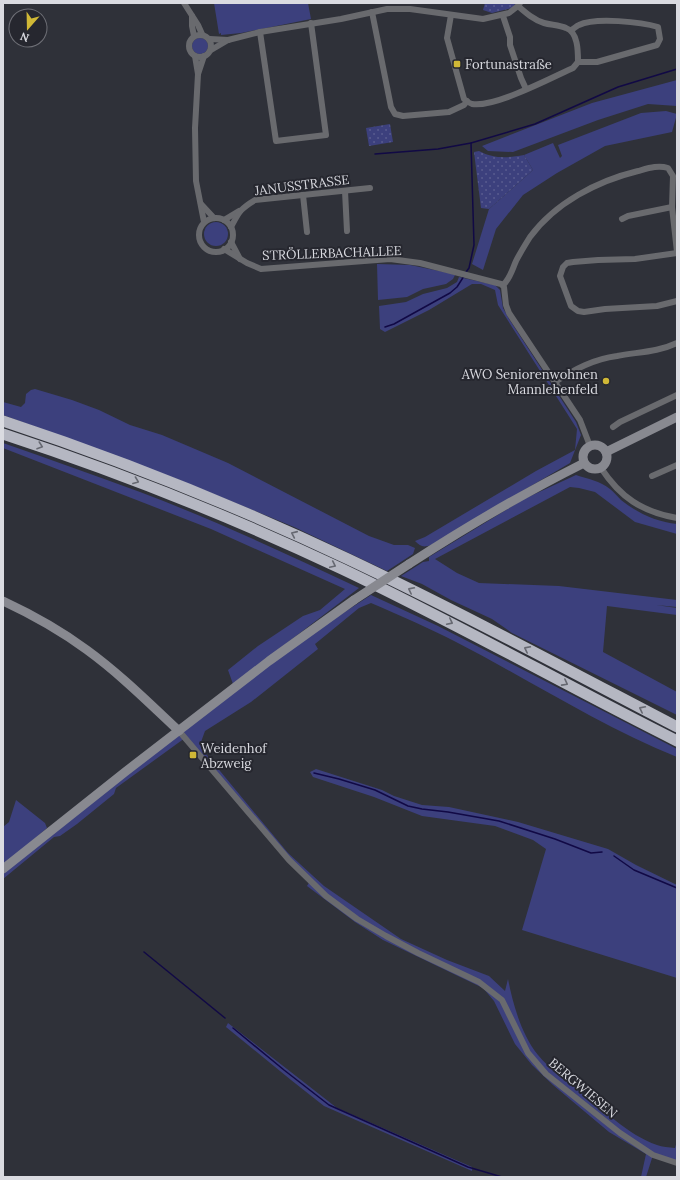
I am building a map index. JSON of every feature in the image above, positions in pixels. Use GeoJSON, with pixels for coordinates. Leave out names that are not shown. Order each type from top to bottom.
{"type":"FeatureCollection","features":[{"type":"Feature","properties":{"kind":"highway"},"geometry":{"type":"LineString","coordinates":[[3,420],[103,455],[198,493],[300,537],[395,582],[677,727]]}},
{"type":"Feature","properties":{"kind":"highway"},"geometry":{"type":"LineString","coordinates":[[3,434],[93,465],[180,498],[295,547],[436,615],[677,741]]}},
{"type":"Feature","properties":{"kind":"main road"},"geometry":{"type":"LineString","coordinates":[[606,452],[677,417]]}},
{"type":"Feature","properties":{"kind":"main road"},"geometry":{"type":"LineString","coordinates":[[598,445],[606,452],[606,462],[601,468],[590,468],[584,463],[584,451],[590,446],[598,445]]}},
{"type":"Feature","properties":{"kind":"main road"},"geometry":{"type":"LineString","coordinates":[[3,869],[125,772],[269,661],[354,600],[409,564],[535,488],[584,463]]}},
{"type":"Feature","properties":{"kind":"main road"},"geometry":{"type":"LineString","coordinates":[[3,601],[38,617],[88,650],[144,697],[178,731]]}},
{"type":"Feature","properties":{"kind":"street"},"geometry":{"type":"LineString","coordinates":[[184,3],[198,24],[202,34]]}},
{"type":"Feature","properties":{"kind":"street"},"geometry":{"type":"LineString","coordinates":[[198,74],[204,56],[228,40],[260,32],[396,8],[483,19],[509,14],[519,5],[532,18],[544,23],[566,27],[571,30],[574,35],[578,62],[573,68],[510,96],[488,103],[472,104],[464,99],[447,38],[451,15]]}},
{"type":"Feature","properties":{"kind":"street"},"geometry":{"type":"LineString","coordinates":[[372,12],[391,108],[396,114],[403,116],[450,112],[467,101]]}},
{"type":"Feature","properties":{"kind":"street"},"geometry":{"type":"LineString","coordinates":[[192,16],[194,36]]}},
{"type":"Feature","properties":{"kind":"street"},"geometry":{"type":"LineString","coordinates":[[503,16],[510,37],[510,46],[526,89]]}},
{"type":"Feature","properties":{"kind":"street"},"geometry":{"type":"LineString","coordinates":[[571,30],[579,24],[604,21],[648,24],[658,27],[660,39],[657,45],[596,62],[578,62]]}},
{"type":"Feature","properties":{"kind":"street"},"geometry":{"type":"LineString","coordinates":[[260,32],[276,141],[326,135],[311,24]]}},
{"type":"Feature","properties":{"kind":"street"},"geometry":{"type":"LineString","coordinates":[[204,222],[214,218],[224,220],[231,227],[233,237],[231,242],[224,249],[214,251],[209,250],[202,244],[200,237],[200,232],[204,222],[196,181],[195,128],[198,74],[195,56],[189,47],[190,40],[194,36],[202,34],[210,39],[228,40]]}},
{"type":"Feature","properties":{"kind":"street"},"geometry":{"type":"LineString","coordinates":[[210,39],[212,46],[211,50]]}},
{"type":"Feature","properties":{"kind":"street"},"geometry":{"type":"LineString","coordinates":[[195,56],[204,56]]}},
{"type":"Feature","properties":{"kind":"street"},"geometry":{"type":"LineString","coordinates":[[590,446],[580,420],[509,313],[506,305],[505,290],[503,286],[508,281],[522,250],[530,237],[543,222],[560,207],[580,194],[607,181],[654,167],[668,168],[673,176],[672,208],[677,252],[635,260],[598,260],[568,263],[563,267],[560,276],[571,306],[578,311],[584,312],[605,309],[657,306],[677,301]]}},
{"type":"Feature","properties":{"kind":"street","name":"JANUSSTRASSE"},"geometry":{"type":"LineString","coordinates":[[224,220],[255,200],[370,188]]}},
{"type":"Feature","properties":{"kind":"street"},"geometry":{"type":"LineString","coordinates":[[344,191],[347,231]]}},
{"type":"Feature","properties":{"kind":"street"},"geometry":{"type":"LineString","coordinates":[[303,195],[307,232]]}},
{"type":"Feature","properties":{"kind":"street"},"geometry":{"type":"LineString","coordinates":[[200,203],[214,218]]}},
{"type":"Feature","properties":{"kind":"street"},"geometry":{"type":"LineString","coordinates":[[622,219],[628,216],[672,208]]}},
{"type":"Feature","properties":{"kind":"street","name":"JANUSSTRASSE"},"geometry":{"type":"LineString","coordinates":[[231,227],[239,211]]}},
{"type":"Feature","properties":{"kind":"street"},"geometry":{"type":"LineString","coordinates":[[231,242],[240,259]]}},
{"type":"Feature","properties":{"kind":"street","name":"STRÖLLERBACHALLEE"},"geometry":{"type":"LineString","coordinates":[[224,249],[247,264],[261,269],[390,259],[406,260],[470,275],[496,282],[503,286]]}},
{"type":"Feature","properties":{"kind":"street"},"geometry":{"type":"LineString","coordinates":[[555,382],[577,368],[602,359],[654,351],[677,343]]}},
{"type":"Feature","properties":{"kind":"street"},"geometry":{"type":"LineString","coordinates":[[613,427],[620,422],[677,395]]}},
{"type":"Feature","properties":{"kind":"street"},"geometry":{"type":"LineString","coordinates":[[652,476],[677,466]]}},
{"type":"Feature","properties":{"kind":"street"},"geometry":{"type":"LineString","coordinates":[[601,468],[614,486],[634,503],[650,511],[677,518]]}},
{"type":"Feature","properties":{"kind":"street","name":"BERGWIESEN"},"geometry":{"type":"LineString","coordinates":[[178,731],[289,860],[326,896],[357,919],[386,936],[479,982],[502,1000],[528,1053],[546,1074],[620,1133],[653,1155],[677,1163]]}},
{"type":"Feature","properties":{"kind":"shaded area"},"geometry":{"type":"Polygon","coordinates":[[[214,3],[308,3],[311,19],[241,33],[221,35],[221,33],[219,34],[214,3]]]}},
{"type":"Feature","properties":{"kind":"shaded area"},"geometry":{"type":"Polygon","coordinates":[[[485,3],[516,3],[512,8],[492,13],[483,10],[485,3]]]}},
{"type":"Feature","properties":{"kind":"shaded area"},"geometry":{"type":"Polygon","coordinates":[[[200,38],[207,43],[208,46],[203,53],[200,54],[193,49],[192,46],[197,39],[200,38]]]}},
{"type":"Feature","properties":{"kind":"shaded area"},"geometry":{"type":"Polygon","coordinates":[[[677,80],[677,106],[648,104],[598,120],[513,152],[488,151],[482,146],[592,103],[677,80]]]}},
{"type":"Feature","properties":{"kind":"shaded area"},"geometry":{"type":"Polygon","coordinates":[[[666,111],[677,114],[672,132],[605,146],[557,173],[523,195],[496,229],[483,270],[472,264],[489,209],[533,170],[524,155],[553,143],[560,158],[562,156],[558,145],[641,113],[666,111]]]}},
{"type":"Feature","properties":{"kind":"shaded area"},"geometry":{"type":"Polygon","coordinates":[[[390,124],[393,142],[369,146],[366,128],[390,124]]]}},
{"type":"Feature","properties":{"kind":"shaded area"},"geometry":{"type":"Polygon","coordinates":[[[479,151],[485,154],[501,157],[524,155],[533,170],[489,209],[481,208],[474,152],[479,151]]]}},
{"type":"Feature","properties":{"kind":"shaded area"},"geometry":{"type":"Polygon","coordinates":[[[216,222],[225,225],[228,234],[225,243],[216,246],[207,243],[204,234],[207,225],[216,222]]]}},
{"type":"Feature","properties":{"kind":"shaded area"},"geometry":{"type":"Polygon","coordinates":[[[377,264],[410,265],[455,275],[453,279],[446,284],[423,289],[407,297],[378,300],[377,264]]]}},
{"type":"Feature","properties":{"kind":"shaded area"},"geometry":{"type":"Polygon","coordinates":[[[459,277],[495,285],[500,290],[503,308],[509,319],[576,422],[581,435],[570,463],[431,545],[424,546],[415,541],[425,537],[536,471],[575,450],[577,429],[498,305],[495,290],[481,284],[472,284],[429,310],[385,332],[380,329],[379,306],[406,302],[423,294],[447,288],[457,282],[459,277]]]}},
{"type":"Feature","properties":{"kind":"shaded area"},"geometry":{"type":"Polygon","coordinates":[[[35,389],[99,410],[130,425],[162,435],[228,463],[369,536],[394,545],[408,545],[415,548],[413,554],[387,571],[294,527],[177,479],[3,415],[3,402],[21,407],[25,403],[26,394],[35,389]]]}},
{"type":"Feature","properties":{"kind":"shaded area"},"geometry":{"type":"Polygon","coordinates":[[[3,443],[106,479],[168,503],[250,538],[359,588],[233,684],[228,670],[258,646],[303,616],[320,610],[345,589],[211,529],[3,448],[3,443]]]}},
{"type":"Feature","properties":{"kind":"shaded area"},"geometry":{"type":"Polygon","coordinates":[[[576,475],[594,480],[606,486],[621,500],[640,513],[655,519],[677,524],[677,534],[635,522],[595,492],[570,487],[435,559],[457,573],[479,583],[559,586],[677,600],[677,607],[656,605],[677,608],[677,615],[607,606],[603,652],[677,692],[677,715],[512,633],[492,619],[451,600],[422,584],[401,576],[423,562],[429,561],[429,557],[524,499],[576,475]]]}},
{"type":"Feature","properties":{"kind":"shaded area"},"geometry":{"type":"Polygon","coordinates":[[[371,595],[438,626],[677,749],[677,757],[648,745],[593,717],[446,637],[371,603],[359,608],[315,644],[318,649],[251,702],[205,731],[201,742],[201,748],[288,853],[324,886],[401,939],[447,960],[489,976],[505,991],[508,979],[512,998],[522,1028],[532,1047],[542,1060],[557,1074],[616,1121],[646,1141],[663,1147],[675,1148],[677,1141],[677,1163],[653,1155],[646,1177],[641,1177],[646,1154],[609,1132],[553,1085],[532,1065],[515,1044],[494,1001],[483,988],[383,940],[355,922],[307,886],[310,881],[185,738],[116,788],[114,794],[77,824],[60,836],[54,837],[3,879],[3,869],[269,661],[371,595]]]}},
{"type":"Feature","properties":{"kind":"shaded area"},"geometry":{"type":"Polygon","coordinates":[[[316,769],[382,790],[394,796],[422,805],[449,807],[518,822],[608,849],[636,865],[677,885],[677,978],[522,930],[546,849],[533,840],[495,826],[422,816],[374,797],[313,777],[310,772],[316,769]]]}},
{"type":"Feature","properties":{"kind":"shaded area"},"geometry":{"type":"Polygon","coordinates":[[[16,800],[45,823],[47,828],[3,866],[3,827],[9,822],[16,800]]]}},
{"type":"Feature","properties":{"kind":"shaded area"},"geometry":{"type":"Polygon","coordinates":[[[228,1023],[337,1108],[472,1167],[472,1171],[324,1106],[226,1027],[228,1023]]]}},
{"type":"Feature","properties":{"kind":"waterway"},"geometry":{"type":"LineString","coordinates":[[375,154],[438,149],[471,143],[535,124],[618,87],[677,69]]}},
{"type":"Feature","properties":{"kind":"waterway"},"geometry":{"type":"LineString","coordinates":[[466,272],[469,268],[474,245],[471,143]]}},
{"type":"Feature","properties":{"kind":"waterway"},"geometry":{"type":"LineString","coordinates":[[385,327],[394,324],[450,293],[457,287],[464,276]]}},
{"type":"Feature","properties":{"kind":"waterway"},"geometry":{"type":"LineString","coordinates":[[314,773],[375,790],[408,806],[499,821],[555,839],[591,853],[602,852]]}},
{"type":"Feature","properties":{"kind":"waterway"},"geometry":{"type":"LineString","coordinates":[[614,856],[634,870],[677,888]]}},
{"type":"Feature","properties":{"kind":"waterway"},"geometry":{"type":"LineString","coordinates":[[144,952],[225,1018]]}},
{"type":"Feature","properties":{"kind":"waterway"},"geometry":{"type":"LineString","coordinates":[[233,1028],[329,1105],[468,1167],[502,1177]]}},
{"type":"Feature","properties":{"kind":"place","name":"Fortunastraße"},"geometry":{"type":"Point","coordinates":[457,64]}},
{"type":"Feature","properties":{"kind":"place","name":"AWO Seniorenwohnen Mannlehenfeld"},"geometry":{"type":"Point","coordinates":[606,381]}},
{"type":"Feature","properties":{"kind":"place","name":"Weidenhof Abzweig"},"geometry":{"type":"Point","coordinates":[193,755]}}]}
